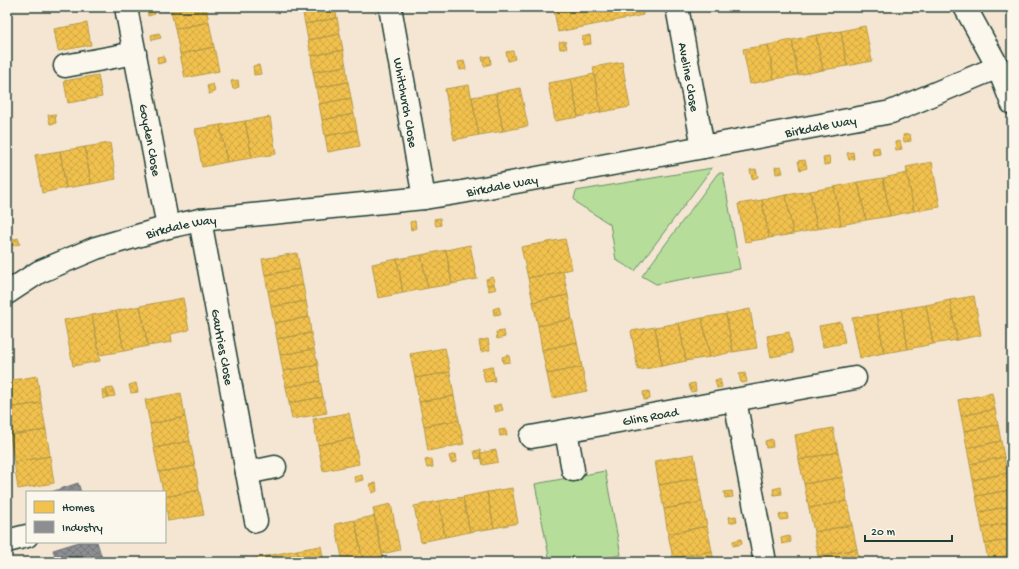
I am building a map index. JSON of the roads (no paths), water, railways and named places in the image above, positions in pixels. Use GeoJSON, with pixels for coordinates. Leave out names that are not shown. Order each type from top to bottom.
{"type":"FeatureCollection","features":[{"type":"Feature","properties":{"kind":"street","name":"Whitchurch Close"},"geometry":{"type":"LineString","coordinates":[[390,7],[424,198]]}},
{"type":"Feature","properties":{"kind":"street","name":"Aveline Close"},"geometry":{"type":"LineString","coordinates":[[677,7],[702,147]]}},
{"type":"Feature","properties":{"kind":"street"},"geometry":{"type":"LineString","coordinates":[[965,7],[998,67],[1012,102]]}},
{"type":"Feature","properties":{"kind":"street","name":"Goyden Close"},"geometry":{"type":"LineString","coordinates":[[127,14],[168,227]]}},
{"type":"Feature","properties":{"kind":"street"},"geometry":{"type":"LineString","coordinates":[[65,66],[135,53]]}},
{"type":"Feature","properties":{"kind":"street","name":"Birkdale Way"},"geometry":{"type":"LineString","coordinates":[[7,293],[38,272],[74,257],[96,248],[168,227],[200,220],[424,198],[462,192],[891,112],[998,67]]}},
{"type":"Feature","properties":{"kind":"street","name":"Gautries Close"},"geometry":{"type":"LineString","coordinates":[[200,220],[256,521]]}},
{"type":"Feature","properties":{"kind":"street","name":"Glins Road"},"geometry":{"type":"LineString","coordinates":[[531,437],[855,378]]}},
{"type":"Feature","properties":{"kind":"street"},"geometry":{"type":"LineString","coordinates":[[735,400],[765,562]]}},
{"type":"Feature","properties":{"kind":"street"},"geometry":{"type":"LineString","coordinates":[[566,431],[573,470]]}},
{"type":"Feature","properties":{"kind":"street"},"geometry":{"type":"LineString","coordinates":[[247,473],[275,467]]}},
{"type":"Feature","properties":{"kind":"street"},"geometry":{"type":"LineString","coordinates":[[7,541],[26,536]]}}]}
